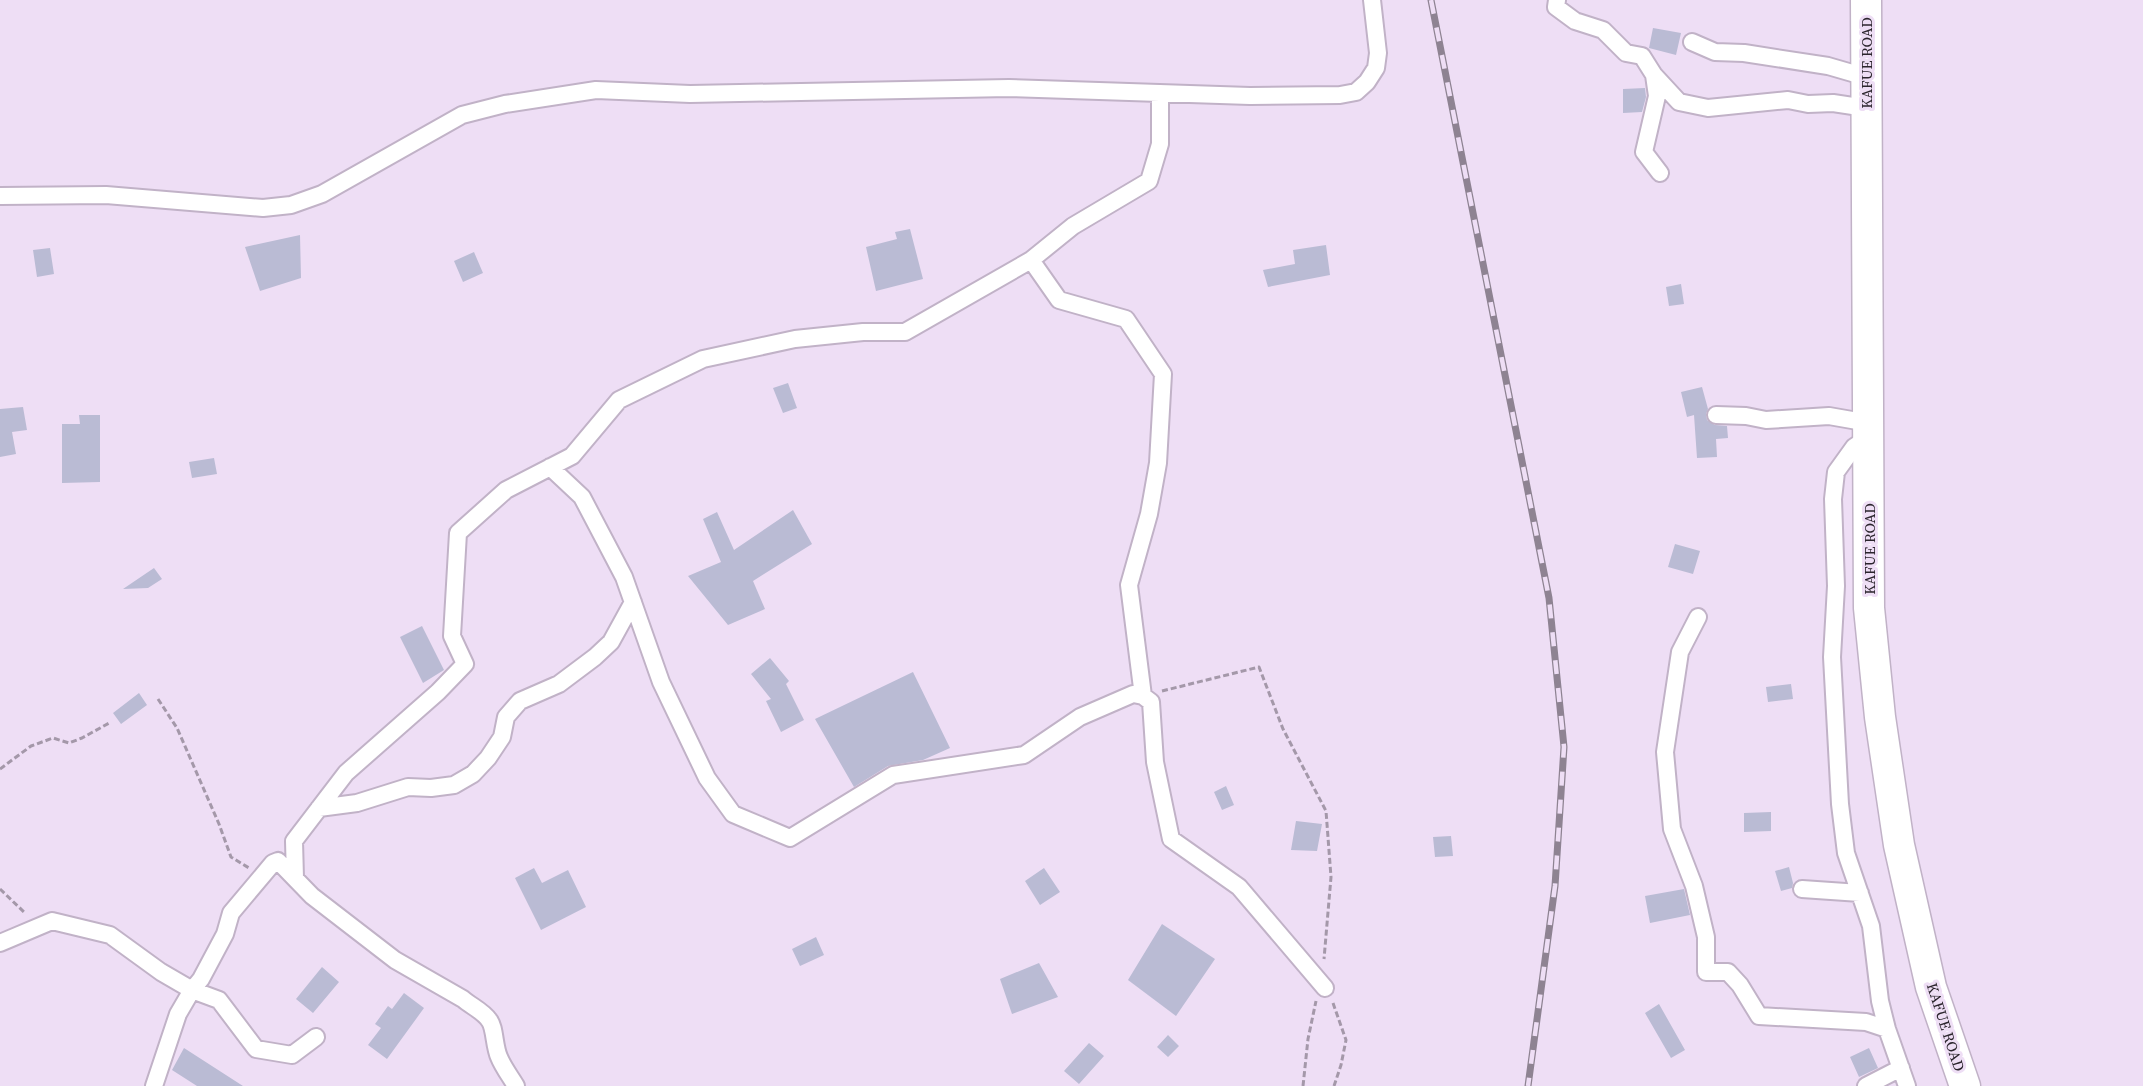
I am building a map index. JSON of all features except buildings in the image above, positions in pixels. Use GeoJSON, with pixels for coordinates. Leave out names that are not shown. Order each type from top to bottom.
{"type":"FeatureCollection","features":[{"type":"Feature","properties":{"kind":"highway","name":"KAFUE ROAD"},"geometry":{"type":"LineString","coordinates":[[1866,0],[1869,608],[1880,717],[1898,833],[1931,987],[1965,1086]]}},
{"type":"Feature","properties":{"kind":"street"},"geometry":{"type":"LineString","coordinates":[[0,196],[106,195],[263,208],[291,205],[321,194],[462,115],[505,104],[596,90],[690,94],[1009,88],[1160,93],[1340,95],[1356,92],[1367,82],[1376,68],[1378,53],[1372,0]]}},
{"type":"Feature","properties":{"kind":"street"},"geometry":{"type":"LineString","coordinates":[[1557,0],[1556,7],[1575,21],[1603,30],[1626,53],[1642,56],[1654,75],[1679,102],[1708,108],[1788,100],[1808,104],[1833,103],[1866,108]]}},
{"type":"Feature","properties":{"kind":"street"},"geometry":{"type":"LineString","coordinates":[[1692,42],[1715,52],[1744,53],[1828,66],[1866,77]]}},
{"type":"Feature","properties":{"kind":"street"},"geometry":{"type":"LineString","coordinates":[[1654,75],[1657,96],[1644,152],[1660,173]]}},
{"type":"Feature","properties":{"kind":"street"},"geometry":{"type":"LineString","coordinates":[[295,878],[294,841],[346,773],[438,692],[465,664],[452,636],[458,532],[506,490],[572,456],[619,400],[702,359],[795,339],[863,332],[905,332],[1031,260],[1073,226],[1149,181],[1160,144],[1160,93]]}},
{"type":"Feature","properties":{"kind":"street"},"geometry":{"type":"LineString","coordinates":[[1031,260],[1059,300],[1126,319],[1163,374],[1158,464],[1149,514],[1129,585],[1143,696]]}},
{"type":"Feature","properties":{"kind":"street"},"geometry":{"type":"LineString","coordinates":[[1716,415],[1746,416],[1766,420],[1829,416],[1869,430],[1836,472],[1833,499],[1836,586],[1832,657],[1840,804],[1846,853],[1871,926],[1880,1001],[1887,1029],[1907,1086]]}},
{"type":"Feature","properties":{"kind":"street"},"geometry":{"type":"LineString","coordinates":[[550,467],[582,497],[624,577],[661,682],[707,778],[734,814],[790,838],[893,775],[1024,755],[1080,717],[1133,694],[1143,696],[1151,702],[1155,762],[1171,838],[1239,887],[1321,991]]}},
{"type":"Feature","properties":{"kind":"street"},"geometry":{"type":"LineString","coordinates":[[319,808],[357,803],[408,787],[431,788],[454,785],[473,774],[488,758],[502,737],[506,717],[520,701],[559,684],[595,657],[611,642],[633,602]]}},
{"type":"Feature","properties":{"kind":"street"},"geometry":{"type":"LineString","coordinates":[[1698,616],[1680,652],[1665,752],[1672,829],[1694,886],[1706,937],[1706,972],[1728,972],[1740,985],[1760,1016],[1866,1022],[1887,1029]]}},
{"type":"Feature","properties":{"kind":"street"},"geometry":{"type":"LineString","coordinates":[[154,1086],[178,1014],[201,979],[225,933],[231,913],[273,863],[278,861],[312,896],[395,960],[463,999],[486,1016],[492,1022],[498,1056],[516,1086]]}},
{"type":"Feature","properties":{"kind":"street"},"geometry":{"type":"LineString","coordinates":[[1802,889],[1860,893]]}},
{"type":"Feature","properties":{"kind":"street"},"geometry":{"type":"LineString","coordinates":[[0,943],[52,921],[110,935],[161,972],[192,990],[219,1000],[256,1049],[292,1055],[316,1037]]}},
{"type":"Feature","properties":{"kind":"street"},"geometry":{"type":"LineString","coordinates":[[1866,1086],[1901,1068]]}},
{"type":"Feature","properties":{"kind":"path"},"geometry":{"type":"LineString","coordinates":[[1143,696],[1259,667],[1283,729],[1326,811],[1331,877],[1323,970]]}},
{"type":"Feature","properties":{"kind":"path"},"geometry":{"type":"LineString","coordinates":[[158,699],[177,728],[231,857],[264,875]]}},
{"type":"Feature","properties":{"kind":"path"},"geometry":{"type":"LineString","coordinates":[[0,768],[31,746],[53,738],[69,743],[111,722]]}},
{"type":"Feature","properties":{"kind":"path"},"geometry":{"type":"LineString","coordinates":[[0,889],[39,927]]}},
{"type":"Feature","properties":{"kind":"path"},"geometry":{"type":"LineString","coordinates":[[1303,1086],[1308,1039],[1321,991],[1333,1002],[1346,1040],[1334,1086]]}},
{"type":"Feature","properties":{"kind":"railway"},"geometry":{"type":"LineString","coordinates":[[1431,0],[1549,598],[1564,747],[1555,886],[1528,1086]]}}]}
